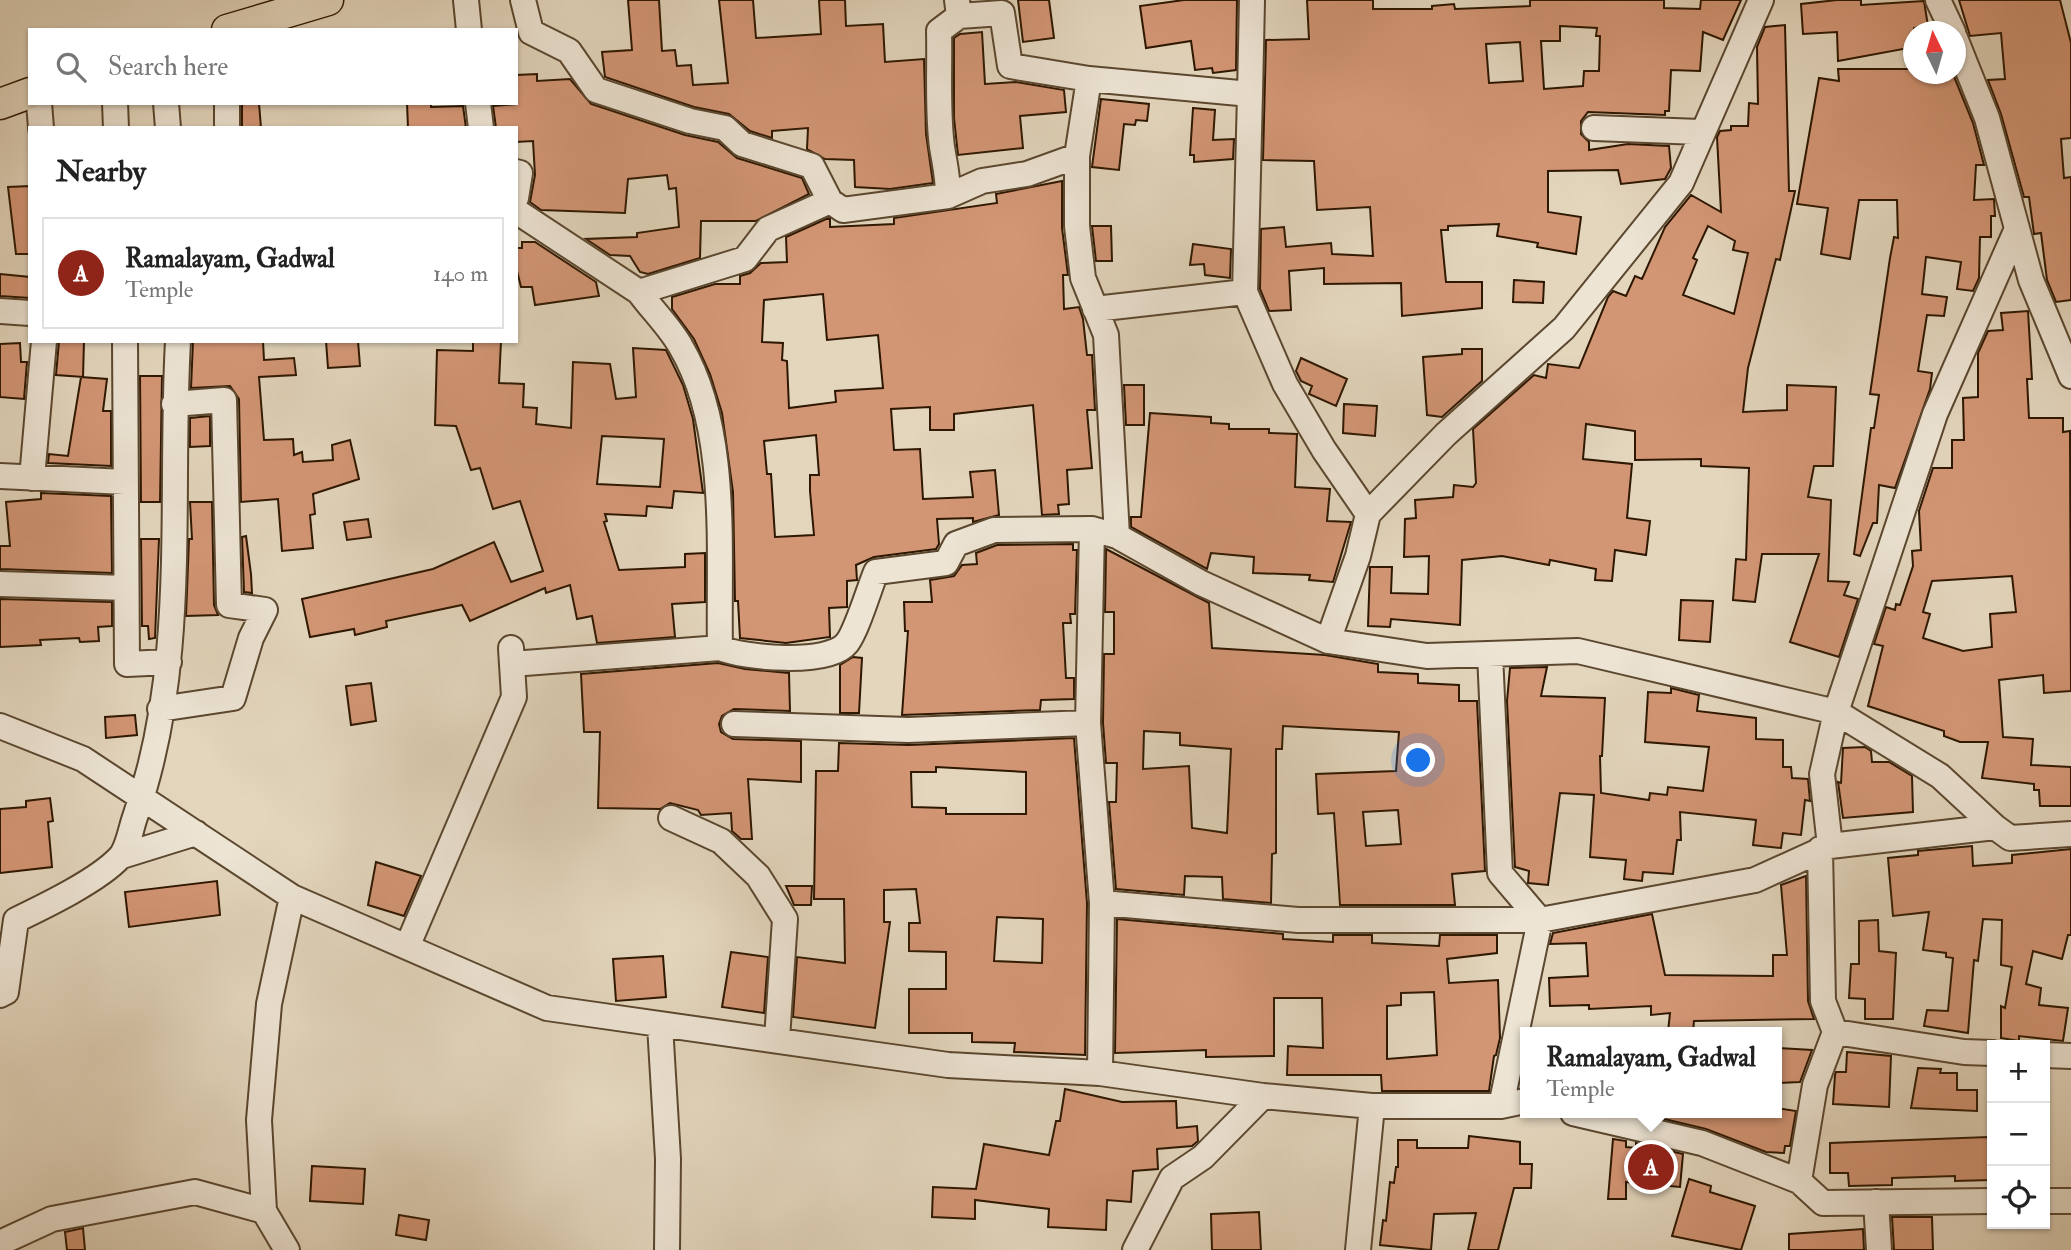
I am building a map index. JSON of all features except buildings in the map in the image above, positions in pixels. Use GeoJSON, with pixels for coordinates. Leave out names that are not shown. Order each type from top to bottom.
{"type":"FeatureCollection","features":[{"type":"Feature","properties":{"kind":"main road"},"geometry":{"type":"LineString","coordinates":[[235,28],[328,0]]}},
{"type":"Feature","properties":{"kind":"main road"},"geometry":{"type":"LineString","coordinates":[[0,104],[28,94]]}},
{"type":"Feature","properties":{"kind":"street"},"geometry":{"type":"LineString","coordinates":[[466,0],[469,28]]}},
{"type":"Feature","properties":{"kind":"street"},"geometry":{"type":"LineString","coordinates":[[523,0],[531,32],[569,51],[596,90],[690,121],[725,128],[742,144],[812,166],[830,201],[843,210],[948,196],[982,181],[1027,174],[1077,156]]}},
{"type":"Feature","properties":{"kind":"street"},"geometry":{"type":"LineString","coordinates":[[1252,0],[1245,292],[1285,384],[1324,450],[1368,514]]}},
{"type":"Feature","properties":{"kind":"street"},"geometry":{"type":"LineString","coordinates":[[1328,641],[1359,556],[1368,514],[1446,434],[1564,328],[1681,183],[1700,132],[1761,0]]}},
{"type":"Feature","properties":{"kind":"street"},"geometry":{"type":"LineString","coordinates":[[1938,0],[1948,21]]}},
{"type":"Feature","properties":{"kind":"street"},"geometry":{"type":"LineString","coordinates":[[948,196],[948,168],[943,148],[941,119],[939,31],[958,8],[1002,13],[1010,66],[1089,79],[1250,94]]}},
{"type":"Feature","properties":{"kind":"street"},"geometry":{"type":"LineString","coordinates":[[1966,66],[1987,118],[2031,280],[2069,368]]}},
{"type":"Feature","properties":{"kind":"street"},"geometry":{"type":"LineString","coordinates":[[1089,79],[1077,156],[1077,226],[1083,278],[1106,335],[1117,536]]}},
{"type":"Feature","properties":{"kind":"street"},"geometry":{"type":"LineString","coordinates":[[39,105],[41,126]]}},
{"type":"Feature","properties":{"kind":"street"},"geometry":{"type":"LineString","coordinates":[[115,105],[116,126]]}},
{"type":"Feature","properties":{"kind":"street"},"geometry":{"type":"LineString","coordinates":[[166,105],[167,126]]}},
{"type":"Feature","properties":{"kind":"street"},"geometry":{"type":"LineString","coordinates":[[226,126],[227,105]]}},
{"type":"Feature","properties":{"kind":"street"},"geometry":{"type":"LineString","coordinates":[[478,105],[481,126]]}},
{"type":"Feature","properties":{"kind":"street"},"geometry":{"type":"LineString","coordinates":[[1594,128],[1700,132]]}},
{"type":"Feature","properties":{"kind":"street"},"geometry":{"type":"LineString","coordinates":[[639,292],[745,259],[768,229],[830,201]]}},
{"type":"Feature","properties":{"kind":"street"},"geometry":{"type":"LineString","coordinates":[[518,212],[639,292],[681,347],[701,396],[717,486],[720,648]]}},
{"type":"Feature","properties":{"kind":"street"},"geometry":{"type":"LineString","coordinates":[[1799,1181],[1815,1085],[1835,1032],[1823,1001],[1825,848],[1822,774],[1836,712],[1935,414],[2016,232]]}},
{"type":"Feature","properties":{"kind":"street"},"geometry":{"type":"LineString","coordinates":[[1095,309],[1245,292]]}},
{"type":"Feature","properties":{"kind":"street"},"geometry":{"type":"LineString","coordinates":[[0,311],[28,313]]}},
{"type":"Feature","properties":{"kind":"street"},"geometry":{"type":"LineString","coordinates":[[32,478],[44,343]]}},
{"type":"Feature","properties":{"kind":"street"},"geometry":{"type":"LineString","coordinates":[[125,343],[127,664],[169,662]]}},
{"type":"Feature","properties":{"kind":"street"},"geometry":{"type":"LineString","coordinates":[[122,856],[142,798],[169,662],[174,404],[178,343]]}},
{"type":"Feature","properties":{"kind":"street"},"geometry":{"type":"LineString","coordinates":[[160,709],[233,698],[251,638],[265,610],[229,605],[224,400],[174,404]]}},
{"type":"Feature","properties":{"kind":"street"},"geometry":{"type":"LineString","coordinates":[[0,476],[125,482]]}},
{"type":"Feature","properties":{"kind":"street"},"geometry":{"type":"LineString","coordinates":[[1092,529],[1088,723],[1102,903],[1100,1073]]}},
{"type":"Feature","properties":{"kind":"street"},"geometry":{"type":"LineString","coordinates":[[407,947],[514,697],[512,656],[720,648],[734,654],[804,657],[829,655],[846,643],[876,572],[946,563],[956,544],[994,530],[1092,529],[1117,536],[1201,583],[1328,641],[1427,656],[1578,651],[1836,712],[1940,776],[2010,838],[2071,834]]}},
{"type":"Feature","properties":{"kind":"street"},"geometry":{"type":"LineString","coordinates":[[0,584],[126,588]]}},
{"type":"Feature","properties":{"kind":"street"},"geometry":{"type":"LineString","coordinates":[[1490,654],[1500,873],[1540,920],[1524,1027]]}},
{"type":"Feature","properties":{"kind":"street"},"geometry":{"type":"LineString","coordinates":[[734,724],[908,730],[1088,723]]}},
{"type":"Feature","properties":{"kind":"street"},"geometry":{"type":"LineString","coordinates":[[0,726],[83,759],[292,897],[547,1008],[948,1065],[1100,1073],[1263,1096],[1372,1106],[1513,1104],[1520,1056]]}},
{"type":"Feature","properties":{"kind":"street"},"geometry":{"type":"LineString","coordinates":[[671,818],[721,841],[758,877],[785,919],[777,1039]]}},
{"type":"Feature","properties":{"kind":"street"},"geometry":{"type":"LineString","coordinates":[[1102,903],[1298,920],[1540,920],[1755,880],[1825,848],[1995,827]]}},
{"type":"Feature","properties":{"kind":"street"},"geometry":{"type":"LineString","coordinates":[[0,995],[6,992],[16,920],[61,899],[122,856],[196,833]]}},
{"type":"Feature","properties":{"kind":"street"},"geometry":{"type":"LineString","coordinates":[[269,1250],[259,1120],[269,1004],[292,897]]}},
{"type":"Feature","properties":{"kind":"street"},"geometry":{"type":"LineString","coordinates":[[660,1024],[668,1159],[667,1250]]}},
{"type":"Feature","properties":{"kind":"street"},"geometry":{"type":"LineString","coordinates":[[1835,1032],[1964,1052],[1987,1053]]}},
{"type":"Feature","properties":{"kind":"street"},"geometry":{"type":"LineString","coordinates":[[2050,1055],[2071,1056]]}},
{"type":"Feature","properties":{"kind":"street"},"geometry":{"type":"LineString","coordinates":[[1136,1250],[1172,1178],[1203,1157],[1263,1096]]}},
{"type":"Feature","properties":{"kind":"street"},"geometry":{"type":"LineString","coordinates":[[1358,1250],[1372,1106]]}},
{"type":"Feature","properties":{"kind":"street"},"geometry":{"type":"LineString","coordinates":[[1594,1118],[1702,1143],[1799,1181],[1823,1202],[1987,1201]]}},
{"type":"Feature","properties":{"kind":"street"},"geometry":{"type":"LineString","coordinates":[[0,1243],[52,1219],[195,1192],[264,1211],[287,1250]]}},
{"type":"Feature","properties":{"kind":"street"},"geometry":{"type":"LineString","coordinates":[[2050,1201],[2071,1201]]}},
{"type":"Feature","properties":{"kind":"street"},"geometry":{"type":"LineString","coordinates":[[1876,1202],[1879,1250]]}},
{"type":"Feature","properties":{"kind":"place","name":"Ramalayam, Gadwal"},"geometry":{"type":"Point","coordinates":[1651,1167]}}]}
